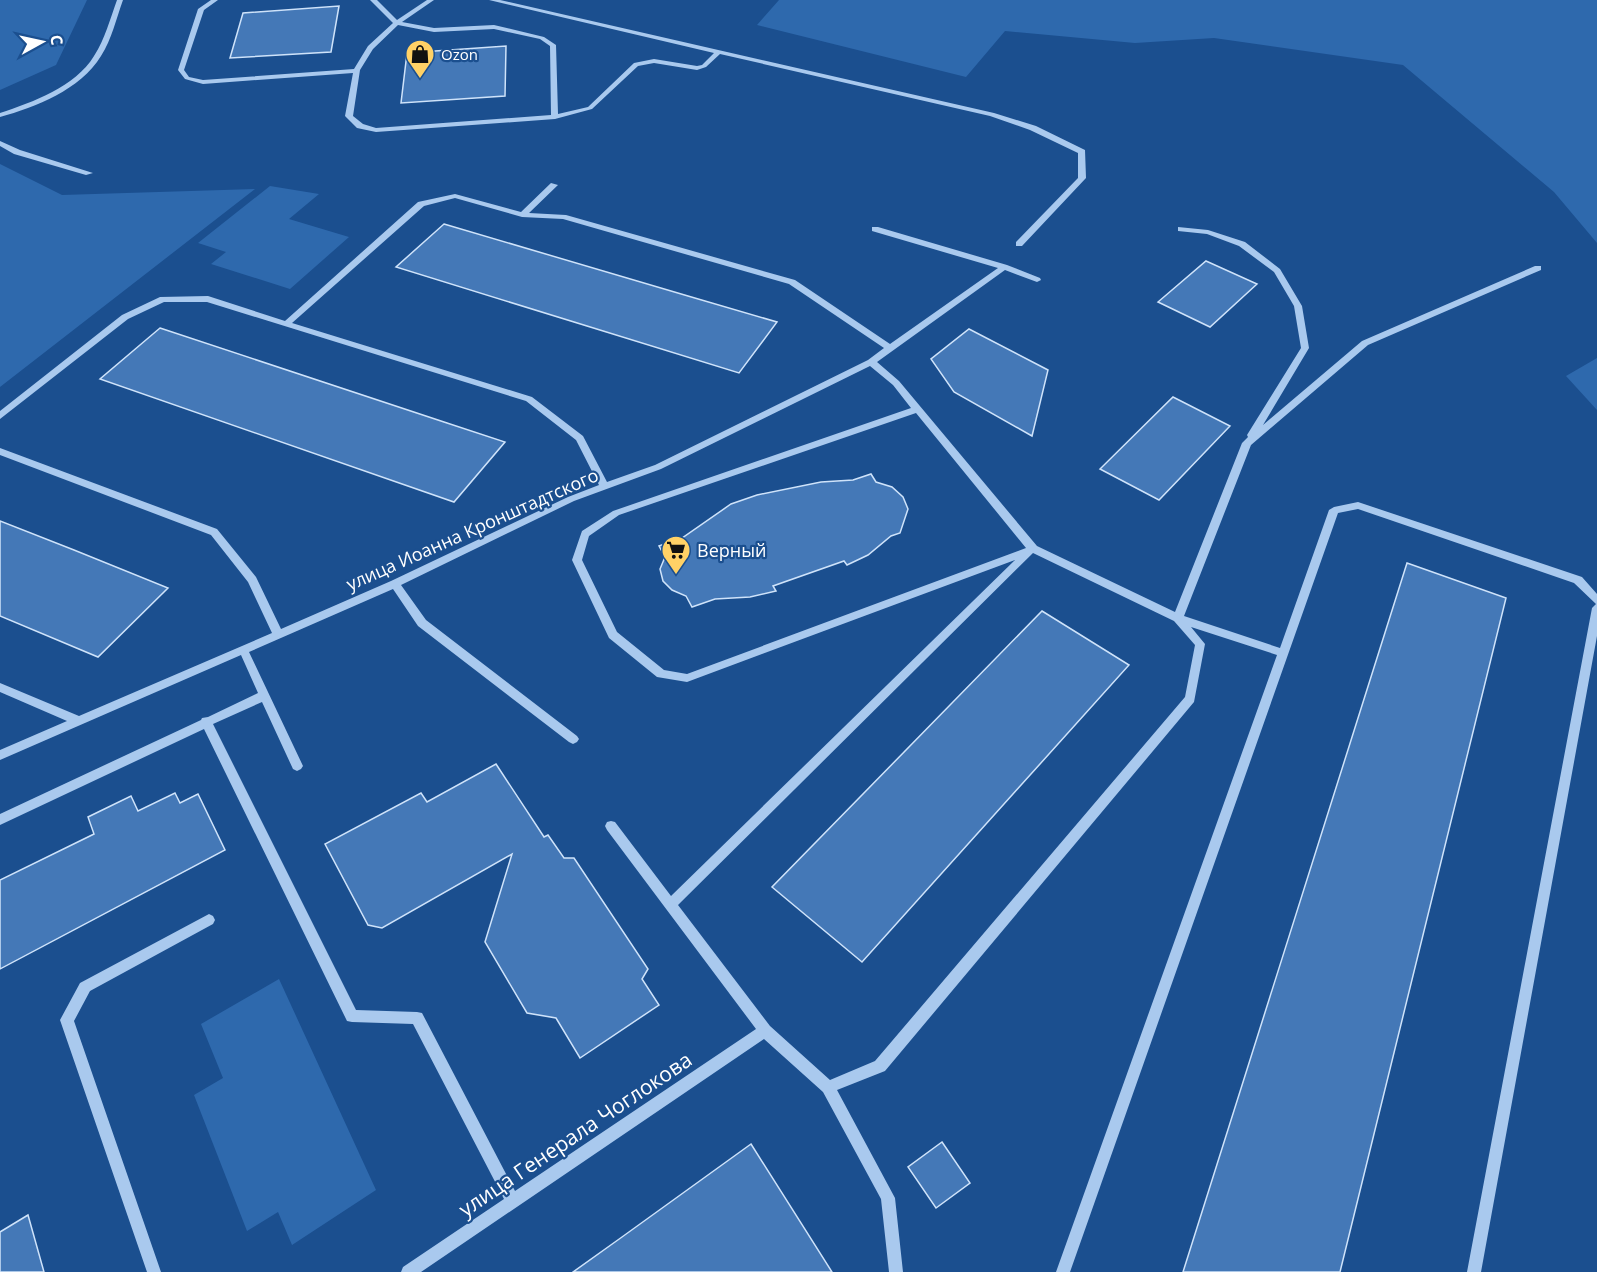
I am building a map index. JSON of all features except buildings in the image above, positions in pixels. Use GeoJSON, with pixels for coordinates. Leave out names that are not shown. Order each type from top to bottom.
{"type":"FeatureCollection","features":[{"type":"Feature","properties":{"kind":"street"},"geometry":{"type":"LineString","coordinates":[[0,115],[45,98],[79,77],[98,58],[120,0]]}},
{"type":"Feature","properties":{"kind":"street"},"geometry":{"type":"LineString","coordinates":[[214,0],[201,9],[181,70],[187,78],[203,82],[356,71]]}},
{"type":"Feature","properties":{"kind":"street"},"geometry":{"type":"LineString","coordinates":[[374,0],[396,23],[434,30],[494,27],[542,38],[553,45],[555,117]]}},
{"type":"Feature","properties":{"kind":"street"},"geometry":{"type":"LineString","coordinates":[[431,0],[396,23],[372,45],[356,71],[349,116],[360,126],[376,130],[555,117],[590,108],[636,64],[643,61],[697,69],[704,66],[719,51]]}},
{"type":"Feature","properties":{"kind":"street"},"geometry":{"type":"LineString","coordinates":[[492,0],[992,114],[1033,128],[1082,152],[1082,178],[1019,244]]}},
{"type":"Feature","properties":{"kind":"street"},"geometry":{"type":"LineString","coordinates":[[0,143],[17,152],[89,173]]}},
{"type":"Feature","properties":{"kind":"street"},"geometry":{"type":"LineString","coordinates":[[522,215],[554,185]]}},
{"type":"Feature","properties":{"kind":"street"},"geometry":{"type":"LineString","coordinates":[[286,324],[421,204],[455,196],[522,215],[563,217],[792,282],[890,348]]}},
{"type":"Feature","properties":{"kind":"street"},"geometry":{"type":"LineString","coordinates":[[875,229],[1004,267],[1037,280]]}},
{"type":"Feature","properties":{"kind":"street"},"geometry":{"type":"LineString","coordinates":[[1178,618],[1247,443],[1305,348],[1298,306],[1276,271],[1242,244],[1208,232],[1182,230]]}},
{"type":"Feature","properties":{"kind":"street","name":"улица Иоанна Кронштадтского"},"geometry":{"type":"LineString","coordinates":[[0,755],[394,584],[571,500],[658,467],[871,362],[1004,267]]}},
{"type":"Feature","properties":{"kind":"street"},"geometry":{"type":"LineString","coordinates":[[1247,443],[1365,343],[1538,268]]}},
{"type":"Feature","properties":{"kind":"street"},"geometry":{"type":"LineString","coordinates":[[0,416],[125,317],[163,299],[208,299],[529,399],[580,438],[605,486]]}},
{"type":"Feature","properties":{"kind":"street"},"geometry":{"type":"LineString","coordinates":[[871,362],[896,383],[1033,549],[1178,618],[1283,653]]}},
{"type":"Feature","properties":{"kind":"street"},"geometry":{"type":"LineString","coordinates":[[917,409],[616,513],[585,534],[577,560],[613,635],[661,674],[687,678],[1033,549]]}},
{"type":"Feature","properties":{"kind":"street"},"geometry":{"type":"LineString","coordinates":[[0,451],[214,532],[252,580],[278,634]]}},
{"type":"Feature","properties":{"kind":"street"},"geometry":{"type":"LineString","coordinates":[[1063,1272],[1334,510],[1358,505],[1578,580],[1597,601]]}},
{"type":"Feature","properties":{"kind":"street"},"geometry":{"type":"LineString","coordinates":[[671,904],[1033,549]]}},
{"type":"Feature","properties":{"kind":"street"},"geometry":{"type":"LineString","coordinates":[[394,584],[422,623],[573,739]]}},
{"type":"Feature","properties":{"kind":"street"},"geometry":{"type":"LineString","coordinates":[[1474,1272],[1597,608]]}},
{"type":"Feature","properties":{"kind":"street"},"geometry":{"type":"LineString","coordinates":[[828,1087],[880,1066],[1190,699],[1200,644],[1178,618]]}},
{"type":"Feature","properties":{"kind":"street"},"geometry":{"type":"LineString","coordinates":[[243,649],[297,766]]}},
{"type":"Feature","properties":{"kind":"street"},"geometry":{"type":"LineString","coordinates":[[0,687],[79,721]]}},
{"type":"Feature","properties":{"kind":"street"},"geometry":{"type":"LineString","coordinates":[[0,820],[264,695]]}},
{"type":"Feature","properties":{"kind":"street"},"geometry":{"type":"LineString","coordinates":[[206,721],[352,1016],[417,1018],[513,1201]]}},
{"type":"Feature","properties":{"kind":"street"},"geometry":{"type":"LineString","coordinates":[[611,826],[765,1031],[828,1087],[888,1198],[896,1272]]}},
{"type":"Feature","properties":{"kind":"street"},"geometry":{"type":"LineString","coordinates":[[154,1272],[67,1020],[85,987],[209,920]]}},
{"type":"Feature","properties":{"kind":"street","name":"улица Генерала Чоглокова"},"geometry":{"type":"LineString","coordinates":[[408,1272],[765,1031]]}},
{"type":"Feature","properties":{"kind":"shaded area"},"geometry":{"type":"Polygon","coordinates":[[[0,0],[87,0],[56,65],[0,90],[0,0]]]}},
{"type":"Feature","properties":{"kind":"shaded area"},"geometry":{"type":"Polygon","coordinates":[[[779,0],[1597,0],[1597,243],[1554,192],[1403,65],[1214,38],[1135,43],[1005,31],[966,77],[757,25],[779,0]]]}},
{"type":"Feature","properties":{"kind":"shaded area"},"geometry":{"type":"Polygon","coordinates":[[[0,164],[62,195],[255,189],[0,387],[0,164]]]}},
{"type":"Feature","properties":{"kind":"shaded area"},"geometry":{"type":"Polygon","coordinates":[[[270,186],[319,194],[289,219],[349,237],[290,289],[211,264],[226,252],[198,243],[270,186]]]}},
{"type":"Feature","properties":{"kind":"shaded area"},"geometry":{"type":"Polygon","coordinates":[[[1597,358],[1597,410],[1566,376],[1597,358]]]}},
{"type":"Feature","properties":{"kind":"shaded area"},"geometry":{"type":"Polygon","coordinates":[[[279,979],[376,1190],[292,1245],[278,1212],[247,1231],[194,1095],[223,1078],[201,1024],[279,979]]]}},
{"type":"Feature","properties":{"kind":"place","name":"Ozon"},"geometry":{"type":"Point","coordinates":[420,80]}},
{"type":"Feature","properties":{"kind":"place","name":"Верный"},"geometry":{"type":"Point","coordinates":[676,576]}}]}
